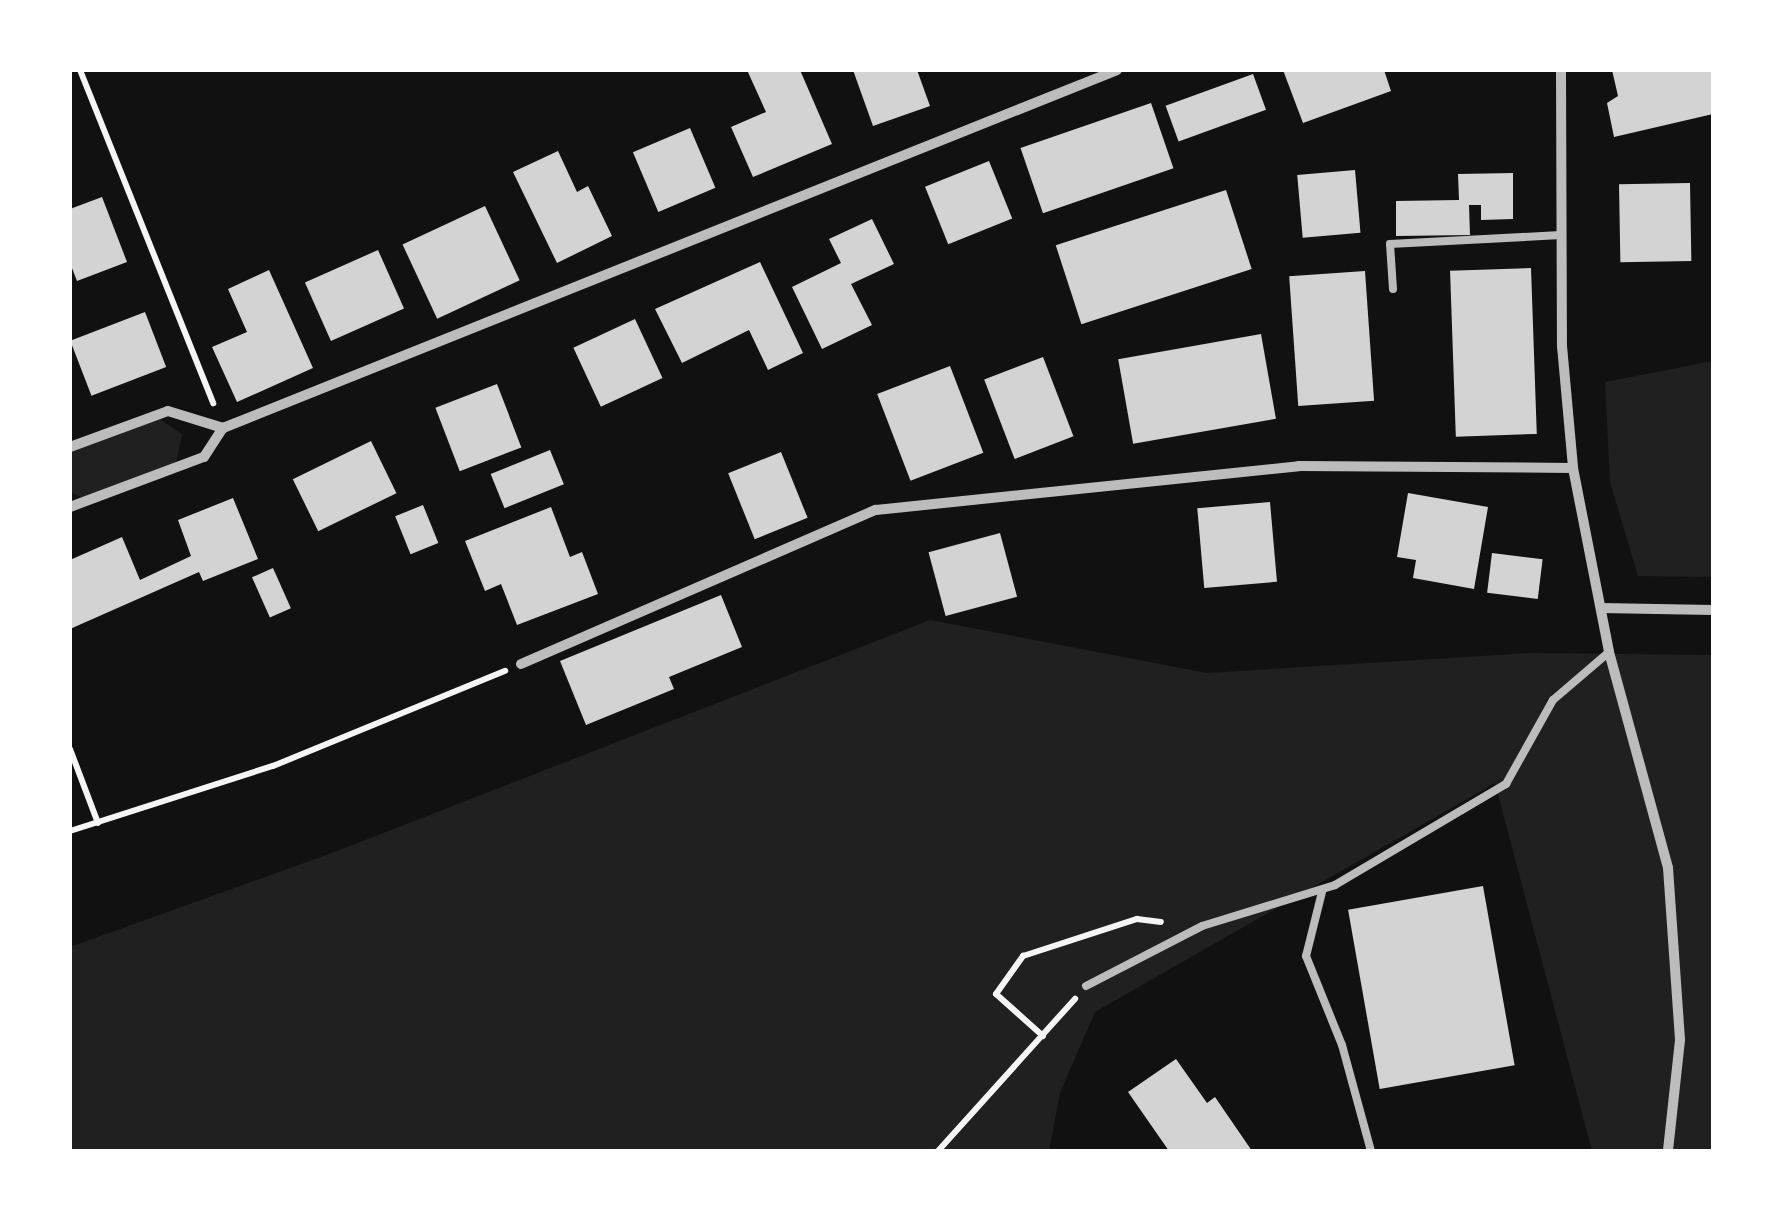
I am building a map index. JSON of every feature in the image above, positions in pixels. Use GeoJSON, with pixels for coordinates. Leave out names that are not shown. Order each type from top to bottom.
{"type":"FeatureCollection","features":[{"type":"Feature","properties":{"kind":"street"},"geometry":{"type":"LineString","coordinates":[[70,507],[204,457],[223,428],[1117,70]]}},
{"type":"Feature","properties":{"kind":"street"},"geometry":{"type":"LineString","coordinates":[[1561,70],[1562,346],[1573,468],[1609,652],[1668,868],[1680,1040],[1668,1151]]}},
{"type":"Feature","properties":{"kind":"street"},"geometry":{"type":"LineString","coordinates":[[70,447],[168,411],[223,428]]}},
{"type":"Feature","properties":{"kind":"street"},"geometry":{"type":"LineString","coordinates":[[522,664],[876,510],[1300,466],[1573,468]]}},
{"type":"Feature","properties":{"kind":"street"},"geometry":{"type":"LineString","coordinates":[[1601,608],[1713,610]]}},
{"type":"Feature","properties":{"kind":"lane"},"geometry":{"type":"LineString","coordinates":[[1393,289],[1390,244],[1562,235]]}},
{"type":"Feature","properties":{"kind":"lane"},"geometry":{"type":"LineString","coordinates":[[1086,986],[1202,926],[1322,892],[1506,784],[1553,700],[1609,652]]}},
{"type":"Feature","properties":{"kind":"lane"},"geometry":{"type":"LineString","coordinates":[[1322,892],[1306,956],[1342,1045],[1370,1151]]}},
{"type":"Feature","properties":{"kind":"path"},"geometry":{"type":"LineString","coordinates":[[80,70],[223,428]]}},
{"type":"Feature","properties":{"kind":"path"},"geometry":{"type":"LineString","coordinates":[[70,832],[273,766],[522,664]]}},
{"type":"Feature","properties":{"kind":"path"},"geometry":{"type":"LineString","coordinates":[[70,749],[98,823]]}},
{"type":"Feature","properties":{"kind":"path"},"geometry":{"type":"LineString","coordinates":[[1044,1036],[996,994],[1023,956],[1137,920],[1202,926]]}},
{"type":"Feature","properties":{"kind":"path"},"geometry":{"type":"LineString","coordinates":[[938,1151],[1086,986]]}},
{"type":"Feature","properties":{"kind":"shaded area"},"geometry":{"type":"Polygon","coordinates":[[[1713,361],[1713,577],[1638,576],[1610,482],[1605,382],[1713,361]]]}},
{"type":"Feature","properties":{"kind":"shaded area"},"geometry":{"type":"Polygon","coordinates":[[[159,419],[182,434],[176,464],[83,498],[70,492],[70,451],[159,419]]]}},
{"type":"Feature","properties":{"kind":"shaded area"},"geometry":{"type":"Polygon","coordinates":[[[930,620],[1207,673],[1532,653],[1713,655],[1713,1151],[1592,1151],[1495,783],[1095,1012],[1060,1093],[1049,1151],[70,1151],[70,947],[332,853],[930,620]]]}},
{"type":"Feature","properties":{"kind":"building"},"geometry":{"type":"Polygon","coordinates":[[[747,70],[800,70],[832,144],[753,177],[731,127],[766,112],[747,70]]]}},
{"type":"Feature","properties":{"kind":"building"},"geometry":{"type":"Polygon","coordinates":[[[853,70],[917,70],[930,106],[873,126],[853,70]]]}},
{"type":"Feature","properties":{"kind":"building"},"geometry":{"type":"Polygon","coordinates":[[[1283,70],[1384,70],[1391,91],[1303,123],[1283,70]]]}},
{"type":"Feature","properties":{"kind":"building"},"geometry":{"type":"Polygon","coordinates":[[[1612,70],[1713,70],[1713,114],[1614,137],[1607,103],[1618,96],[1612,70]]]}},
{"type":"Feature","properties":{"kind":"building"},"geometry":{"type":"Polygon","coordinates":[[[1253,74],[1266,110],[1179,142],[1166,106],[1253,74]]]}},
{"type":"Feature","properties":{"kind":"building"},"geometry":{"type":"Polygon","coordinates":[[[1151,103],[1173,168],[1043,213],[1021,148],[1151,103]]]}},
{"type":"Feature","properties":{"kind":"building"},"geometry":{"type":"Polygon","coordinates":[[[690,128],[715,188],[658,212],[633,152],[690,128]]]}},
{"type":"Feature","properties":{"kind":"building"},"geometry":{"type":"Polygon","coordinates":[[[558,151],[577,192],[588,186],[612,236],[557,263],[513,172],[558,151]]]}},
{"type":"Feature","properties":{"kind":"building"},"geometry":{"type":"Polygon","coordinates":[[[989,161],[1012,218],[948,244],[925,187],[989,161]]]}},
{"type":"Feature","properties":{"kind":"building"},"geometry":{"type":"Polygon","coordinates":[[[1355,170],[1360,233],[1303,238],[1297,175],[1355,170]]]}},
{"type":"Feature","properties":{"kind":"building"},"geometry":{"type":"Polygon","coordinates":[[[1513,173],[1513,219],[1481,220],[1481,205],[1469,205],[1470,235],[1396,236],[1396,201],[1459,200],[1458,174],[1513,173]]]}},
{"type":"Feature","properties":{"kind":"building"},"geometry":{"type":"Polygon","coordinates":[[[1690,183],[1691,261],[1620,262],[1619,184],[1690,183]]]}},
{"type":"Feature","properties":{"kind":"building"},"geometry":{"type":"Polygon","coordinates":[[[1226,190],[1252,269],[1081,324],[1056,245],[1226,190]]]}},
{"type":"Feature","properties":{"kind":"building"},"geometry":{"type":"Polygon","coordinates":[[[102,197],[127,262],[77,281],[70,263],[70,209],[102,197]]]}},
{"type":"Feature","properties":{"kind":"building"},"geometry":{"type":"Polygon","coordinates":[[[485,206],[520,280],[437,319],[403,244],[485,206]]]}},
{"type":"Feature","properties":{"kind":"building"},"geometry":{"type":"Polygon","coordinates":[[[872,219],[894,264],[851,284],[872,325],[822,349],[792,287],[841,263],[829,239],[872,219]]]}},
{"type":"Feature","properties":{"kind":"building"},"geometry":{"type":"Polygon","coordinates":[[[378,250],[404,308],[331,341],[305,283],[378,250]]]}},
{"type":"Feature","properties":{"kind":"building"},"geometry":{"type":"Polygon","coordinates":[[[760,262],[803,353],[768,370],[749,330],[682,363],[655,309],[760,262]]]}},
{"type":"Feature","properties":{"kind":"building"},"geometry":{"type":"Polygon","coordinates":[[[1531,268],[1537,434],[1456,437],[1450,271],[1531,268]]]}},
{"type":"Feature","properties":{"kind":"building"},"geometry":{"type":"Polygon","coordinates":[[[269,270],[313,368],[237,402],[212,347],[247,332],[228,289],[269,270]]]}},
{"type":"Feature","properties":{"kind":"building"},"geometry":{"type":"Polygon","coordinates":[[[1365,271],[1374,401],[1298,406],[1289,276],[1365,271]]]}},
{"type":"Feature","properties":{"kind":"building"},"geometry":{"type":"Polygon","coordinates":[[[145,312],[166,367],[91,396],[70,341],[145,312]]]}},
{"type":"Feature","properties":{"kind":"building"},"geometry":{"type":"Polygon","coordinates":[[[635,319],[662,378],[601,407],[573,348],[635,319]]]}},
{"type":"Feature","properties":{"kind":"building"},"geometry":{"type":"Polygon","coordinates":[[[1261,334],[1276,419],[1133,444],[1118,359],[1261,334]]]}},
{"type":"Feature","properties":{"kind":"building"},"geometry":{"type":"Polygon","coordinates":[[[1043,357],[1073,436],[1015,459],[984,380],[1043,357]]]}},
{"type":"Feature","properties":{"kind":"building"},"geometry":{"type":"Polygon","coordinates":[[[950,366],[983,453],[911,481],[877,394],[950,366]]]}},
{"type":"Feature","properties":{"kind":"building"},"geometry":{"type":"Polygon","coordinates":[[[497,384],[521,447],[460,471],[435,408],[497,384]]]}},
{"type":"Feature","properties":{"kind":"building"},"geometry":{"type":"Polygon","coordinates":[[[371,441],[396,493],[318,531],[293,479],[371,441]]]}},
{"type":"Feature","properties":{"kind":"building"},"geometry":{"type":"Polygon","coordinates":[[[550,450],[564,484],[505,508],[491,474],[550,450]]]}},
{"type":"Feature","properties":{"kind":"building"},"geometry":{"type":"Polygon","coordinates":[[[781,452],[808,518],[755,539],[728,473],[781,452]]]}},
{"type":"Feature","properties":{"kind":"building"},"geometry":{"type":"Polygon","coordinates":[[[1408,493],[1488,507],[1474,589],[1413,578],[1416,560],[1397,557],[1408,493]]]}},
{"type":"Feature","properties":{"kind":"building"},"geometry":{"type":"Polygon","coordinates":[[[233,498],[258,559],[203,581],[199,572],[70,629],[70,560],[122,537],[140,580],[191,556],[178,520],[233,498]]]}},
{"type":"Feature","properties":{"kind":"building"},"geometry":{"type":"Polygon","coordinates":[[[1270,502],[1277,582],[1204,588],[1197,508],[1270,502]]]}},
{"type":"Feature","properties":{"kind":"building"},"geometry":{"type":"Polygon","coordinates":[[[423,505],[438,543],[411,554],[395,516],[423,505]]]}},
{"type":"Feature","properties":{"kind":"building"},"geometry":{"type":"Polygon","coordinates":[[[551,507],[570,557],[582,552],[598,594],[517,625],[501,584],[485,591],[465,541],[551,507]]]}},
{"type":"Feature","properties":{"kind":"building"},"geometry":{"type":"Polygon","coordinates":[[[1000,533],[1017,597],[946,616],[929,552],[1000,533]]]}},
{"type":"Feature","properties":{"kind":"building"},"geometry":{"type":"Polygon","coordinates":[[[1492,553],[1543,559],[1538,599],[1487,593],[1492,553]]]}},
{"type":"Feature","properties":{"kind":"building"},"geometry":{"type":"Polygon","coordinates":[[[273,568],[291,608],[270,618],[252,577],[273,568]]]}},
{"type":"Feature","properties":{"kind":"building"},"geometry":{"type":"Polygon","coordinates":[[[721,595],[742,647],[669,677],[674,689],[586,725],[560,661],[721,595]]]}},
{"type":"Feature","properties":{"kind":"building"},"geometry":{"type":"Polygon","coordinates":[[[1483,886],[1515,1065],[1380,1089],[1348,910],[1483,886]]]}},
{"type":"Feature","properties":{"kind":"building"},"geometry":{"type":"Polygon","coordinates":[[[1176,1059],[1207,1103],[1215,1097],[1252,1151],[1169,1151],[1128,1092],[1176,1059]]]}}]}
